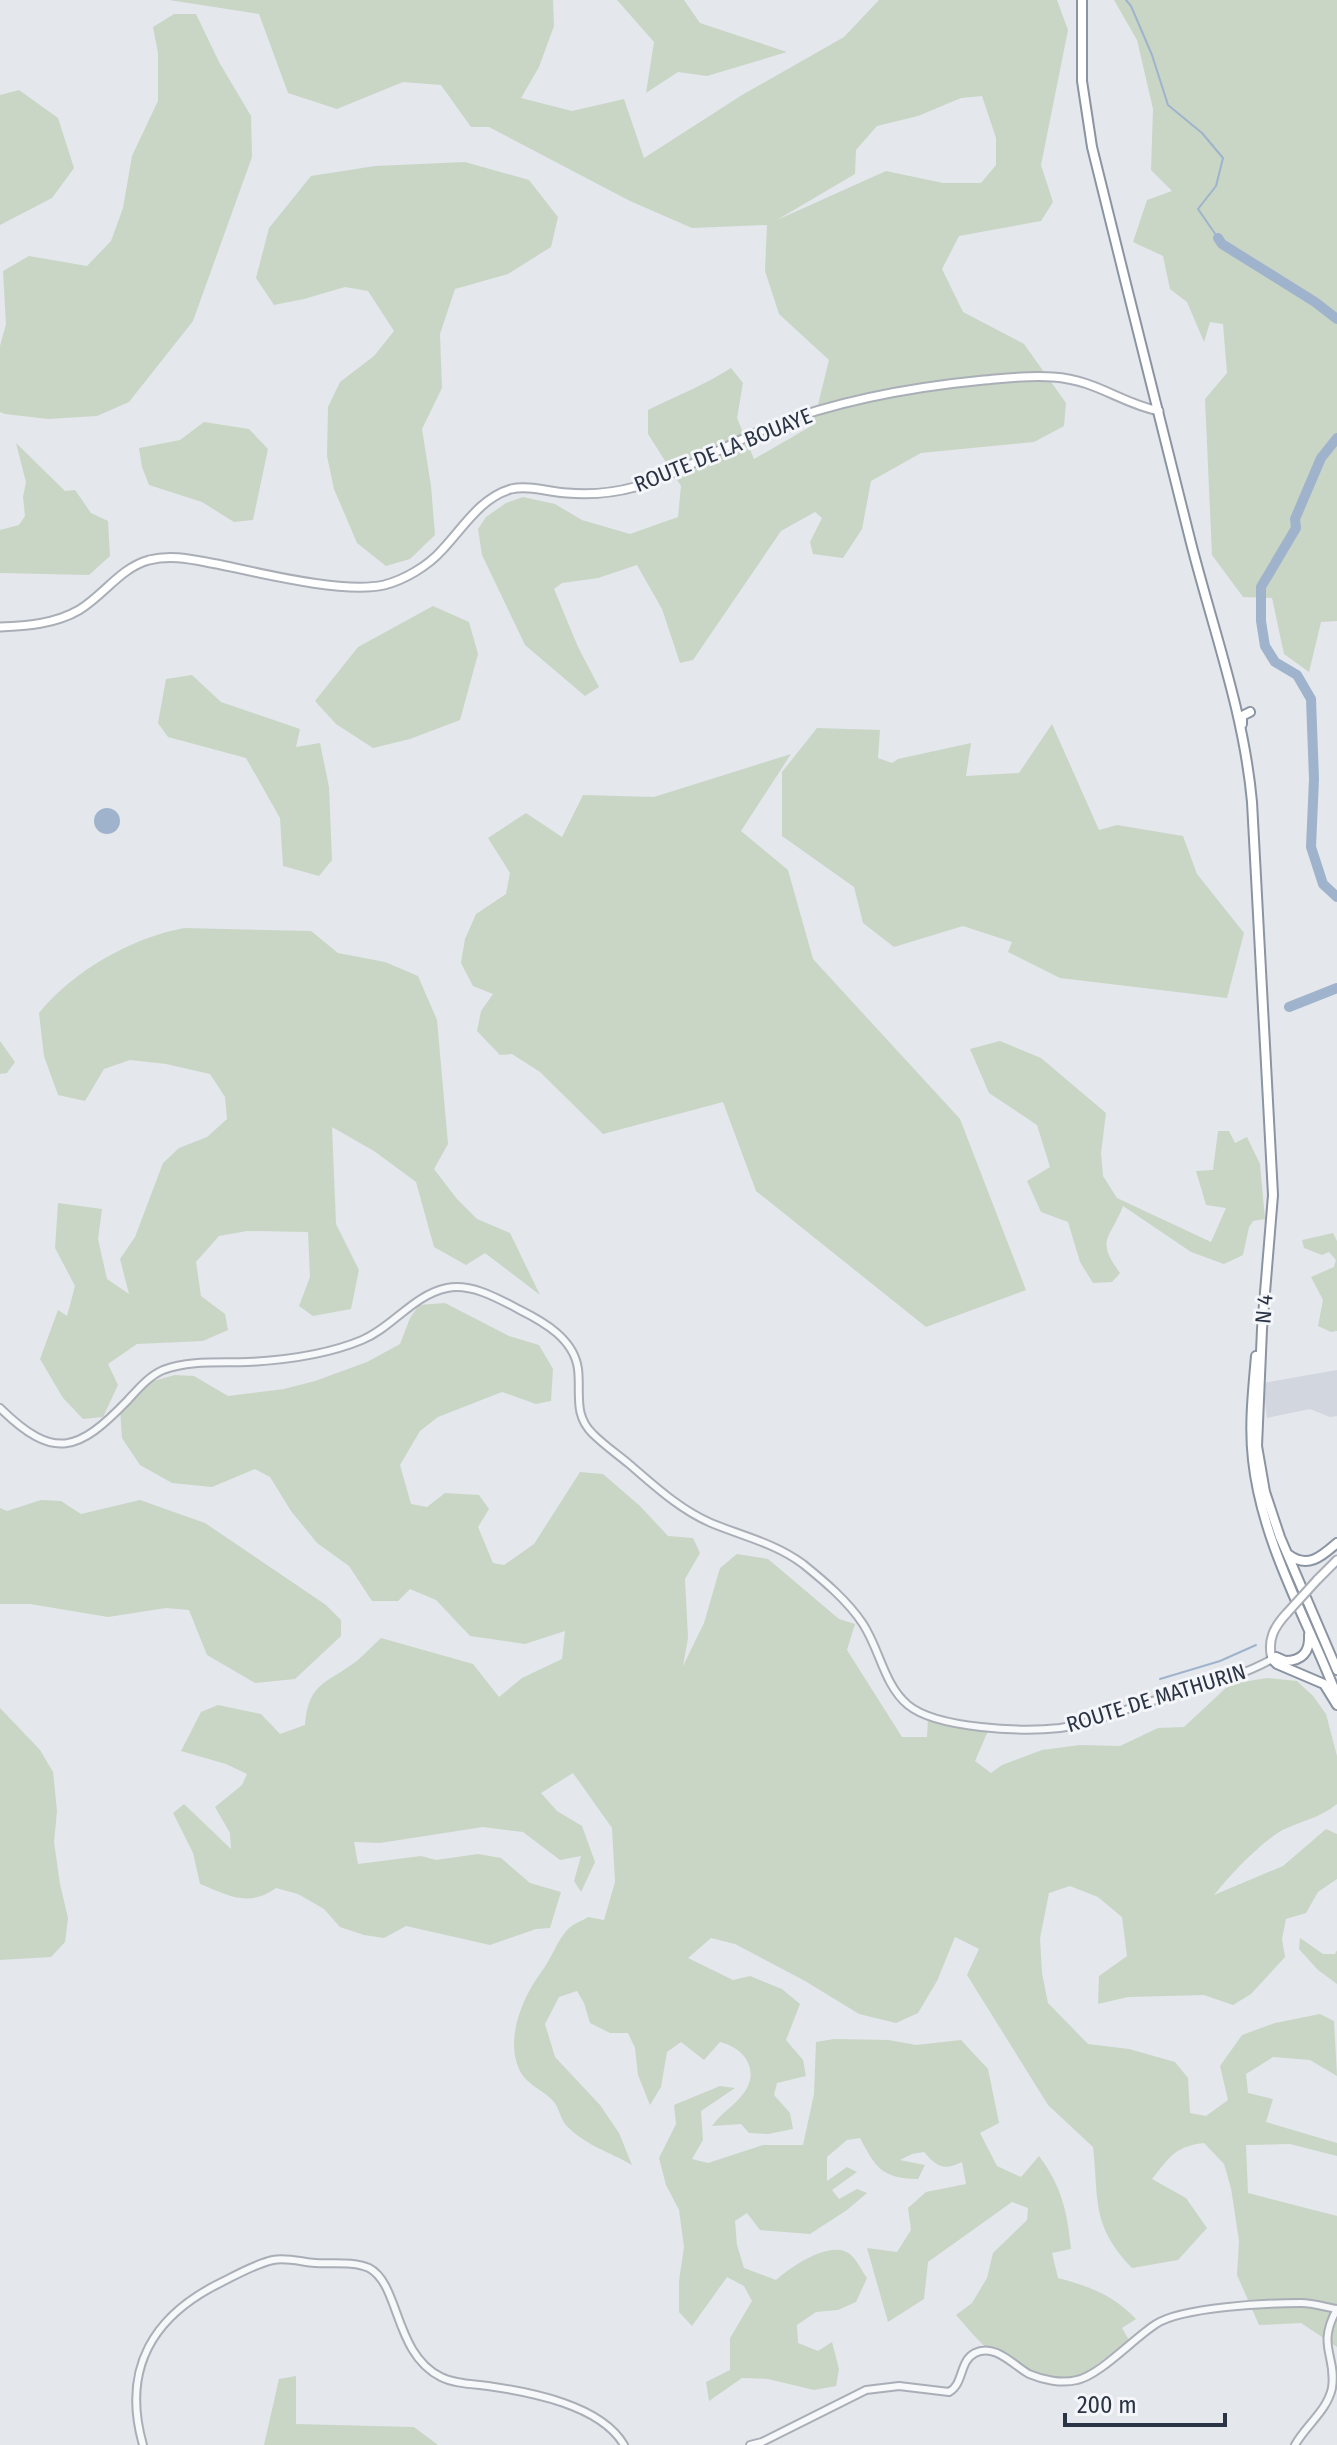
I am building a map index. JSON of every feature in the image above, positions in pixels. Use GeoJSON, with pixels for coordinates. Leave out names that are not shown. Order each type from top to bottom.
{"type":"FeatureCollection","features":[{"type":"Feature","properties":{"kind":"highway","name":"N 4"},"geometry":{"type":"LineString","coordinates":[[1082,0],[1084,106],[1190,541],[1233,696],[1240,711],[1250,712],[1241,718],[1252,802],[1273,1195],[1262,1329],[1257,1446],[1265,1492],[1337,1670]]}},
{"type":"Feature","properties":{"kind":"highway","name":"N 4"},"geometry":{"type":"LineString","coordinates":[[1219,644],[1247,779],[1271,1172],[1252,1393],[1252,1458],[1272,1538],[1337,1696]]}},
{"type":"Feature","properties":{"kind":"highway"},"geometry":{"type":"LineString","coordinates":[[1288,1554],[1302,1562],[1311,1561],[1337,1543]]}},
{"type":"Feature","properties":{"kind":"highway"},"geometry":{"type":"LineString","coordinates":[[1274,1658],[1291,1661],[1303,1656],[1309,1645],[1309,1631]]}},
{"type":"Feature","properties":{"kind":"highway"},"geometry":{"type":"LineString","coordinates":[[1274,1658],[1277,1664],[1324,1684],[1337,1705]]}},
{"type":"Feature","properties":{"kind":"main road","name":"ROUTE DE LA BOUAYE"},"geometry":{"type":"LineString","coordinates":[[0,627],[39,624],[77,611],[134,566],[164,558],[195,559],[341,586],[385,584],[430,561],[480,507],[492,497],[511,489],[594,494],[616,491],[657,479],[710,457],[751,435],[802,416],[926,386],[1029,376],[1054,377],[1105,388],[1127,401],[1159,411]]}},
{"type":"Feature","properties":{"kind":"main road"},"geometry":{"type":"LineString","coordinates":[[1274,1658],[1270,1647],[1277,1625],[1337,1560]]}},
{"type":"Feature","properties":{"kind":"street","name":"ROUTE DE MATHURIN"},"geometry":{"type":"LineString","coordinates":[[0,1408],[34,1438],[52,1444],[82,1439],[100,1428],[142,1384],[158,1372],[176,1366],[303,1358],[319,1354],[375,1334],[430,1294],[449,1287],[462,1287],[497,1298],[548,1325],[560,1335],[578,1366],[579,1408],[587,1427],[667,1497],[710,1522],[776,1547],[800,1562],[828,1586],[863,1623],[890,1682],[899,1696],[916,1711],[988,1728],[1020,1730],[1063,1727],[1237,1676],[1274,1658]]}},
{"type":"Feature","properties":{"kind":"street"},"geometry":{"type":"LineString","coordinates":[[143,2445],[137,2402],[151,2339],[174,2312],[205,2290],[254,2267],[280,2260],[369,2268],[380,2279],[412,2351],[426,2369],[449,2381],[519,2391],[570,2406],[604,2423],[624,2445]]}},
{"type":"Feature","properties":{"kind":"street"},"geometry":{"type":"LineString","coordinates":[[750,2445],[762,2442],[866,2390],[899,2386],[949,2392],[957,2384],[967,2359],[982,2351],[995,2352],[1028,2373],[1046,2380],[1075,2381],[1096,2370],[1131,2340],[1170,2317],[1303,2302],[1337,2309],[1329,2324],[1327,2338],[1332,2387],[1322,2409],[1295,2445]]}},
{"type":"Feature","properties":{"kind":"shaded area"},"geometry":{"type":"Polygon","coordinates":[[[1337,1370],[1337,1416],[1330,1417],[1310,1409],[1267,1418],[1263,1383],[1337,1370]]]}},
{"type":"Feature","properties":{"kind":"green space"},"geometry":{"type":"Polygon","coordinates":[[[169,0],[553,0],[554,26],[539,67],[521,98],[572,111],[624,99],[644,158],[742,95],[844,37],[879,0],[1057,0],[1068,30],[1041,165],[1053,202],[1041,221],[959,236],[942,269],[963,312],[1024,344],[1066,403],[1064,426],[1034,442],[921,453],[871,481],[862,529],[843,558],[813,554],[810,542],[822,518],[815,512],[781,531],[693,660],[680,663],[662,609],[637,565],[598,578],[562,583],[554,589],[599,687],[585,696],[525,645],[482,555],[478,529],[486,517],[506,503],[523,497],[555,504],[582,520],[630,534],[678,517],[681,486],[648,434],[648,410],[731,368],[743,383],[737,418],[754,459],[813,425],[829,360],[779,314],[765,271],[767,225],[692,228],[630,201],[489,127],[471,127],[441,85],[403,82],[337,109],[288,93],[259,14],[169,0]],[[982,96],[961,98],[918,116],[877,126],[856,150],[855,174],[777,220],[886,171],[943,183],[981,183],[996,165],[996,138],[982,96]]]}},
{"type":"Feature","properties":{"kind":"green space"},"geometry":{"type":"Polygon","coordinates":[[[617,0],[684,0],[700,23],[787,52],[707,76],[678,72],[646,93],[654,42],[617,0]]]}},
{"type":"Feature","properties":{"kind":"green space"},"geometry":{"type":"Polygon","coordinates":[[[1114,0],[1337,0],[1337,621],[1321,622],[1309,672],[1284,654],[1272,598],[1243,597],[1212,555],[1205,399],[1227,373],[1223,324],[1210,322],[1204,342],[1187,302],[1170,289],[1163,256],[1133,242],[1147,200],[1172,191],[1151,170],[1153,109],[1137,40],[1114,0]]]}},
{"type":"Feature","properties":{"kind":"green space"},"geometry":{"type":"Polygon","coordinates":[[[174,14],[196,14],[219,62],[251,116],[252,157],[193,321],[129,402],[97,416],[48,419],[0,412],[0,346],[6,324],[3,271],[29,256],[87,266],[111,241],[123,208],[132,156],[158,101],[158,53],[153,27],[174,14]]]}},
{"type":"Feature","properties":{"kind":"green space"},"geometry":{"type":"Polygon","coordinates":[[[19,90],[58,118],[74,168],[52,198],[0,225],[0,95],[19,90]]]}},
{"type":"Feature","properties":{"kind":"green space"},"geometry":{"type":"Polygon","coordinates":[[[465,162],[529,180],[558,217],[551,247],[508,274],[455,289],[440,334],[442,388],[422,429],[435,535],[410,559],[386,566],[357,543],[334,489],[327,456],[328,407],[340,382],[374,356],[394,331],[368,291],[345,287],[274,305],[256,278],[269,228],[311,176],[375,166],[465,162]]]}},
{"type":"Feature","properties":{"kind":"green space"},"geometry":{"type":"Polygon","coordinates":[[[204,422],[249,429],[268,449],[253,520],[234,522],[202,502],[149,485],[139,448],[180,440],[204,422]]]}},
{"type":"Feature","properties":{"kind":"green space"},"geometry":{"type":"Polygon","coordinates":[[[16,443],[65,491],[75,490],[91,513],[108,521],[110,556],[89,575],[0,573],[0,530],[19,525],[25,516],[23,497],[26,482],[16,443]]]}},
{"type":"Feature","properties":{"kind":"green space"},"geometry":{"type":"Polygon","coordinates":[[[433,606],[469,622],[478,654],[460,720],[410,739],[373,748],[336,724],[315,701],[358,647],[433,606]]]}},
{"type":"Feature","properties":{"kind":"green space"},"geometry":{"type":"Polygon","coordinates":[[[192,675],[221,702],[300,729],[296,747],[320,743],[329,787],[332,860],[319,876],[283,866],[280,818],[246,758],[168,737],[158,723],[166,679],[192,675]]]}},
{"type":"Feature","properties":{"kind":"green space"},"geometry":{"type":"Polygon","coordinates":[[[1052,724],[1099,830],[1117,825],[1183,836],[1197,874],[1244,933],[1227,998],[1060,978],[1008,952],[1012,942],[963,926],[894,947],[863,923],[854,887],[782,836],[782,772],[817,728],[880,730],[878,758],[892,763],[898,759],[971,743],[966,776],[1019,773],[1052,724]]]}},
{"type":"Feature","properties":{"kind":"green space"},"geometry":{"type":"Polygon","coordinates":[[[791,754],[741,831],[788,870],[813,959],[960,1119],[1026,1290],[926,1327],[756,1191],[723,1102],[603,1134],[540,1072],[512,1054],[500,1055],[477,1031],[481,1011],[493,994],[473,986],[461,963],[465,939],[476,914],[506,894],[510,873],[488,838],[526,813],[562,837],[583,795],[654,797],[791,754]]]}},
{"type":"Feature","properties":{"kind":"green space"},"geometry":{"type":"Polygon","coordinates":[[[184,928],[311,931],[338,953],[385,962],[418,976],[437,1020],[448,1144],[434,1169],[477,1219],[510,1233],[540,1295],[485,1253],[466,1265],[434,1247],[416,1182],[374,1151],[332,1127],[336,1224],[359,1270],[351,1309],[313,1316],[299,1306],[310,1277],[308,1232],[247,1231],[219,1236],[196,1262],[201,1296],[225,1314],[228,1330],[203,1341],[137,1344],[108,1364],[118,1385],[103,1417],[83,1419],[63,1398],[40,1359],[58,1310],[67,1316],[75,1286],[55,1248],[58,1203],[102,1209],[98,1239],[107,1279],[129,1294],[120,1259],[135,1237],[163,1163],[179,1148],[207,1137],[227,1119],[225,1097],[210,1074],[130,1060],[104,1069],[85,1101],[58,1095],[44,1056],[39,1013],[69,983],[104,958],[144,940],[184,928]]]}},
{"type":"Feature","properties":{"kind":"green space"},"geometry":{"type":"Polygon","coordinates":[[[0,1041],[15,1062],[7,1073],[0,1074],[0,1041]]]}},
{"type":"Feature","properties":{"kind":"green space"},"geometry":{"type":"Polygon","coordinates":[[[1000,1041],[1041,1058],[1106,1113],[1101,1153],[1103,1176],[1117,1198],[1211,1242],[1226,1208],[1206,1205],[1196,1171],[1213,1170],[1218,1131],[1229,1131],[1235,1143],[1247,1137],[1260,1164],[1265,1219],[1253,1221],[1249,1227],[1243,1255],[1224,1264],[1191,1252],[1123,1206],[1107,1240],[1108,1253],[1120,1273],[1112,1282],[1093,1283],[1080,1262],[1068,1222],[1041,1212],[1027,1181],[1050,1167],[1037,1125],[989,1093],[970,1049],[1000,1041]]]}},
{"type":"Feature","properties":{"kind":"green space"},"geometry":{"type":"Polygon","coordinates":[[[1333,1233],[1337,1241],[1337,1331],[1331,1332],[1318,1326],[1323,1300],[1311,1277],[1334,1267],[1336,1260],[1329,1252],[1322,1255],[1304,1248],[1302,1240],[1333,1233]]]}},
{"type":"Feature","properties":{"kind":"green space"},"geometry":{"type":"Polygon","coordinates":[[[445,1303],[509,1336],[539,1345],[553,1369],[551,1401],[536,1404],[502,1392],[438,1417],[420,1431],[400,1465],[411,1504],[427,1507],[445,1493],[479,1495],[489,1509],[478,1527],[493,1563],[504,1565],[534,1544],[580,1472],[603,1474],[668,1536],[693,1538],[700,1553],[685,1579],[688,1638],[683,1666],[704,1623],[720,1568],[737,1554],[768,1559],[839,1619],[855,1624],[847,1650],[902,1737],[927,1737],[928,1718],[988,1731],[975,1761],[991,1773],[1002,1765],[1042,1750],[1080,1745],[1120,1746],[1158,1728],[1184,1727],[1230,1684],[1267,1678],[1297,1681],[1313,1696],[1326,1714],[1337,1756],[1337,1804],[1268,1840],[1214,1895],[1283,1866],[1326,1829],[1337,1834],[1337,1879],[1318,1892],[1306,1913],[1286,1919],[1282,1939],[1285,1957],[1251,1994],[1233,2005],[1204,1995],[1128,1997],[1098,2004],[1099,1976],[1127,1956],[1122,1917],[1098,1897],[1070,1886],[1049,1893],[1040,1938],[1048,2003],[1088,2044],[1129,2049],[1175,2062],[1188,2078],[1190,2113],[1206,2116],[1228,2100],[1220,2066],[1242,2035],[1275,2023],[1320,2014],[1334,2021],[1337,2076],[1310,2060],[1273,2057],[1246,2074],[1248,2093],[1273,2099],[1266,2122],[1337,2143],[1337,2156],[1290,2144],[1246,2145],[1248,2193],[1337,2216],[1337,2347],[1301,2323],[1259,2325],[1237,2275],[1239,2241],[1224,2164],[1204,2143],[1179,2150],[1152,2179],[1186,2198],[1207,2228],[1178,2260],[1132,2268],[1109,2239],[1103,2225],[1097,2198],[1093,2147],[1048,2105],[967,1975],[979,1949],[955,1937],[937,1981],[918,2013],[896,2023],[859,2014],[735,1944],[711,1938],[688,1958],[733,1980],[750,1976],[782,1989],[800,2004],[786,2040],[803,2060],[806,2076],[777,2083],[774,2095],[790,2113],[793,2129],[768,2134],[749,2133],[741,2124],[712,2126],[739,2098],[751,2077],[748,2062],[737,2049],[720,2042],[704,2060],[681,2042],[667,2052],[661,2087],[650,2105],[638,2075],[635,2048],[628,2033],[610,2033],[590,2023],[577,1991],[559,1997],[545,2024],[555,2057],[600,2105],[619,2133],[632,2165],[580,2137],[565,2124],[554,2102],[522,2075],[514,2044],[518,2018],[528,1992],[560,1939],[569,1928],[588,1917],[604,1920],[615,1882],[612,1828],[573,1773],[541,1793],[557,1811],[582,1826],[595,1862],[581,1892],[574,1881],[581,1856],[560,1860],[523,1832],[483,1827],[380,1843],[354,1842],[358,1864],[421,1856],[436,1860],[478,1854],[501,1858],[530,1883],[561,1892],[550,1928],[536,1929],[490,1945],[406,1926],[384,1938],[340,1927],[324,1909],[298,1894],[276,1888],[256,1897],[238,1898],[200,1884],[193,1853],[173,1813],[184,1804],[231,1849],[230,1833],[215,1807],[242,1785],[247,1774],[226,1764],[181,1751],[201,1712],[218,1705],[261,1714],[280,1734],[305,1725],[315,1691],[358,1660],[381,1638],[473,1664],[499,1697],[522,1678],[562,1659],[565,1631],[525,1644],[470,1636],[436,1600],[410,1589],[398,1601],[372,1601],[349,1566],[317,1543],[291,1511],[270,1477],[255,1469],[212,1487],[172,1483],[140,1465],[122,1438],[120,1408],[142,1384],[175,1375],[194,1376],[228,1396],[284,1389],[315,1381],[367,1362],[400,1344],[419,1305],[445,1303]]]}},
{"type":"Feature","properties":{"kind":"green space"},"geometry":{"type":"Polygon","coordinates":[[[41,1500],[61,1501],[81,1514],[140,1500],[205,1523],[326,1605],[341,1620],[341,1636],[295,1679],[255,1683],[207,1655],[189,1610],[166,1608],[108,1617],[30,1604],[0,1604],[0,1508],[7,1511],[41,1500]]]}},
{"type":"Feature","properties":{"kind":"green space"},"geometry":{"type":"Polygon","coordinates":[[[0,1708],[40,1750],[53,1772],[57,1811],[54,1842],[68,1918],[65,1942],[51,1957],[0,1960],[0,1708]]]}},
{"type":"Feature","properties":{"kind":"green space"},"geometry":{"type":"Polygon","coordinates":[[[1300,1938],[1323,1954],[1335,1954],[1337,1950],[1337,1984],[1318,1970],[1299,1949],[1300,1938]]]}},
{"type":"Feature","properties":{"kind":"green space"},"geometry":{"type":"Polygon","coordinates":[[[834,2039],[889,2040],[916,2045],[961,2040],[988,2069],[999,2123],[980,2133],[997,2166],[1021,2177],[1039,2156],[1058,2189],[1071,2249],[1052,2253],[1058,2278],[1100,2292],[1127,2311],[1136,2319],[1122,2328],[1129,2340],[1084,2374],[1060,2378],[1034,2373],[997,2355],[979,2341],[956,2315],[972,2303],[987,2278],[993,2253],[1027,2220],[1028,2208],[1012,2202],[928,2262],[924,2299],[888,2322],[867,2248],[897,2252],[911,2230],[908,2208],[926,2192],[966,2184],[962,2162],[941,2166],[924,2152],[900,2160],[925,2165],[918,2179],[888,2173],[876,2164],[860,2138],[847,2140],[827,2157],[827,2181],[847,2167],[857,2172],[832,2190],[839,2199],[857,2189],[867,2193],[847,2210],[810,2234],[760,2230],[747,2213],[735,2221],[737,2245],[744,2268],[776,2280],[812,2256],[834,2250],[852,2256],[867,2278],[856,2302],[838,2310],[816,2312],[797,2325],[798,2343],[818,2351],[832,2342],[839,2369],[836,2386],[814,2390],[768,2379],[742,2378],[709,2401],[706,2382],[730,2370],[730,2338],[752,2301],[744,2286],[727,2277],[692,2326],[679,2312],[684,2247],[679,2210],[666,2185],[659,2158],[676,2124],[674,2105],[720,2086],[735,2088],[701,2111],[703,2140],[692,2159],[708,2163],[763,2145],[803,2145],[814,2094],[816,2042],[834,2039]]]}},
{"type":"Feature","properties":{"kind":"green space"},"geometry":{"type":"Polygon","coordinates":[[[296,2376],[296,2424],[414,2427],[438,2445],[264,2445],[279,2379],[296,2376]]]}},
{"type":"Feature","properties":{"kind":"water"},"geometry":{"type":"Polygon","coordinates":[[[107,808],[116,812],[120,821],[116,830],[107,834],[98,830],[94,821],[98,812],[107,808]]]}},
{"type":"Feature","properties":{"kind":"waterway"},"geometry":{"type":"LineString","coordinates":[[1126,0],[1152,55],[1168,105],[1202,133],[1223,158],[1216,186],[1198,209],[1218,238]]}},
{"type":"Feature","properties":{"kind":"waterway"},"geometry":{"type":"LineString","coordinates":[[1218,238],[1222,244],[1337,319]]}},
{"type":"Feature","properties":{"kind":"waterway"},"geometry":{"type":"LineString","coordinates":[[1337,438],[1321,458],[1295,519],[1296,528],[1261,587],[1265,646],[1275,662],[1297,675],[1311,699],[1314,779],[1311,847],[1323,884],[1337,897]]}},
{"type":"Feature","properties":{"kind":"waterway"},"geometry":{"type":"LineString","coordinates":[[1289,1007],[1337,988]]}},
{"type":"Feature","properties":{"kind":"waterway"},"geometry":{"type":"LineString","coordinates":[[1160,1679],[1220,1661],[1256,1645]]}}]}
